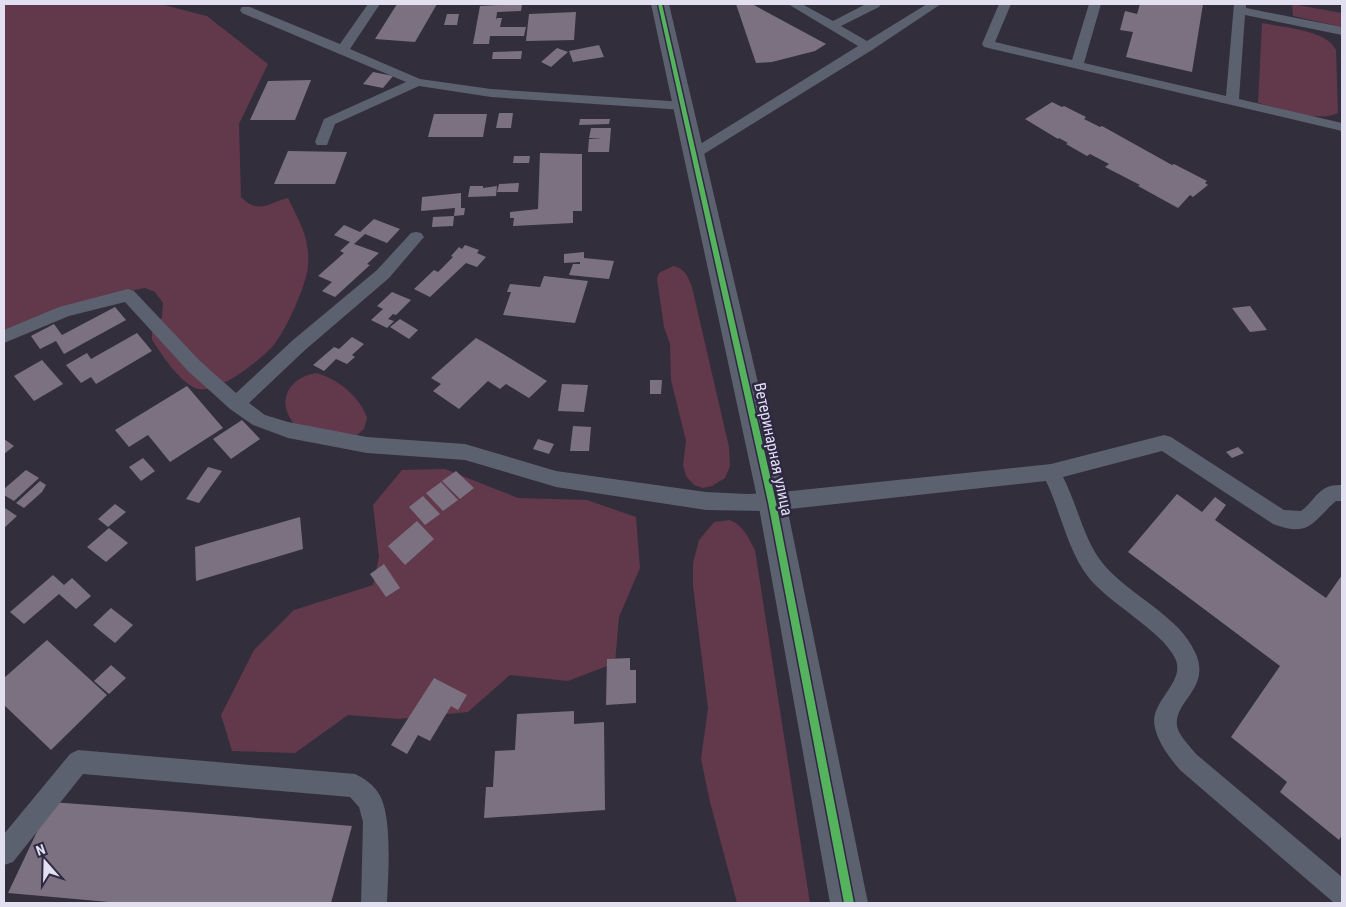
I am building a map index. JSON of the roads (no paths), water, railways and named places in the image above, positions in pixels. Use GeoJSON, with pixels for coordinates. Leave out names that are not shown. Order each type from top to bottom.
{"type":"FeatureCollection","features":[{"type":"Feature","properties":{"kind":"street","name":"Ветеринарная улица"},"geometry":{"type":"LineString","coordinates":[[660,4],[772,502],[849,903]]}},
{"type":"Feature","properties":{"kind":"lane"},"geometry":{"type":"LineString","coordinates":[[343,50],[374,4]]}},
{"type":"Feature","properties":{"kind":"lane"},"geometry":{"type":"LineString","coordinates":[[794,4],[868,47]]}},
{"type":"Feature","properties":{"kind":"lane"},"geometry":{"type":"LineString","coordinates":[[806,10],[819,4]]}},
{"type":"Feature","properties":{"kind":"lane"},"geometry":{"type":"LineString","coordinates":[[833,26],[875,4]]}},
{"type":"Feature","properties":{"kind":"lane"},"geometry":{"type":"LineString","coordinates":[[694,154],[935,4]]}},
{"type":"Feature","properties":{"kind":"lane"},"geometry":{"type":"LineString","coordinates":[[1005,4],[988,44],[1342,127]]}},
{"type":"Feature","properties":{"kind":"lane"},"geometry":{"type":"LineString","coordinates":[[1077,65],[1095,4]]}},
{"type":"Feature","properties":{"kind":"lane"},"geometry":{"type":"LineString","coordinates":[[1232,101],[1240,7],[1342,31]]}},
{"type":"Feature","properties":{"kind":"lane"},"geometry":{"type":"LineString","coordinates":[[246,10],[417,82],[491,93],[684,106]]}},
{"type":"Feature","properties":{"kind":"lane"},"geometry":{"type":"LineString","coordinates":[[322,142],[329,122],[417,82]]}},
{"type":"Feature","properties":{"kind":"lane"},"geometry":{"type":"LineString","coordinates":[[236,404],[299,345],[383,274],[416,237]]}},
{"type":"Feature","properties":{"kind":"lane"},"geometry":{"type":"LineString","coordinates":[[4,337],[65,311],[128,295],[194,366],[236,404],[259,420],[288,430],[367,444],[465,452],[556,479],[706,501],[772,502],[1051,472],[1164,443],[1280,518],[1306,519],[1313,515],[1332,493],[1342,493]]}},
{"type":"Feature","properties":{"kind":"lane"},"geometry":{"type":"LineString","coordinates":[[1051,472],[1068,508],[1078,540],[1095,570],[1111,588],[1168,634],[1180,647],[1187,659],[1189,674],[1182,689],[1168,707],[1164,721],[1174,748],[1342,893]]}},
{"type":"Feature","properties":{"kind":"lane"},"geometry":{"type":"LineString","coordinates":[[4,853],[78,762],[356,786],[370,801],[375,822],[374,903]]}}]}
